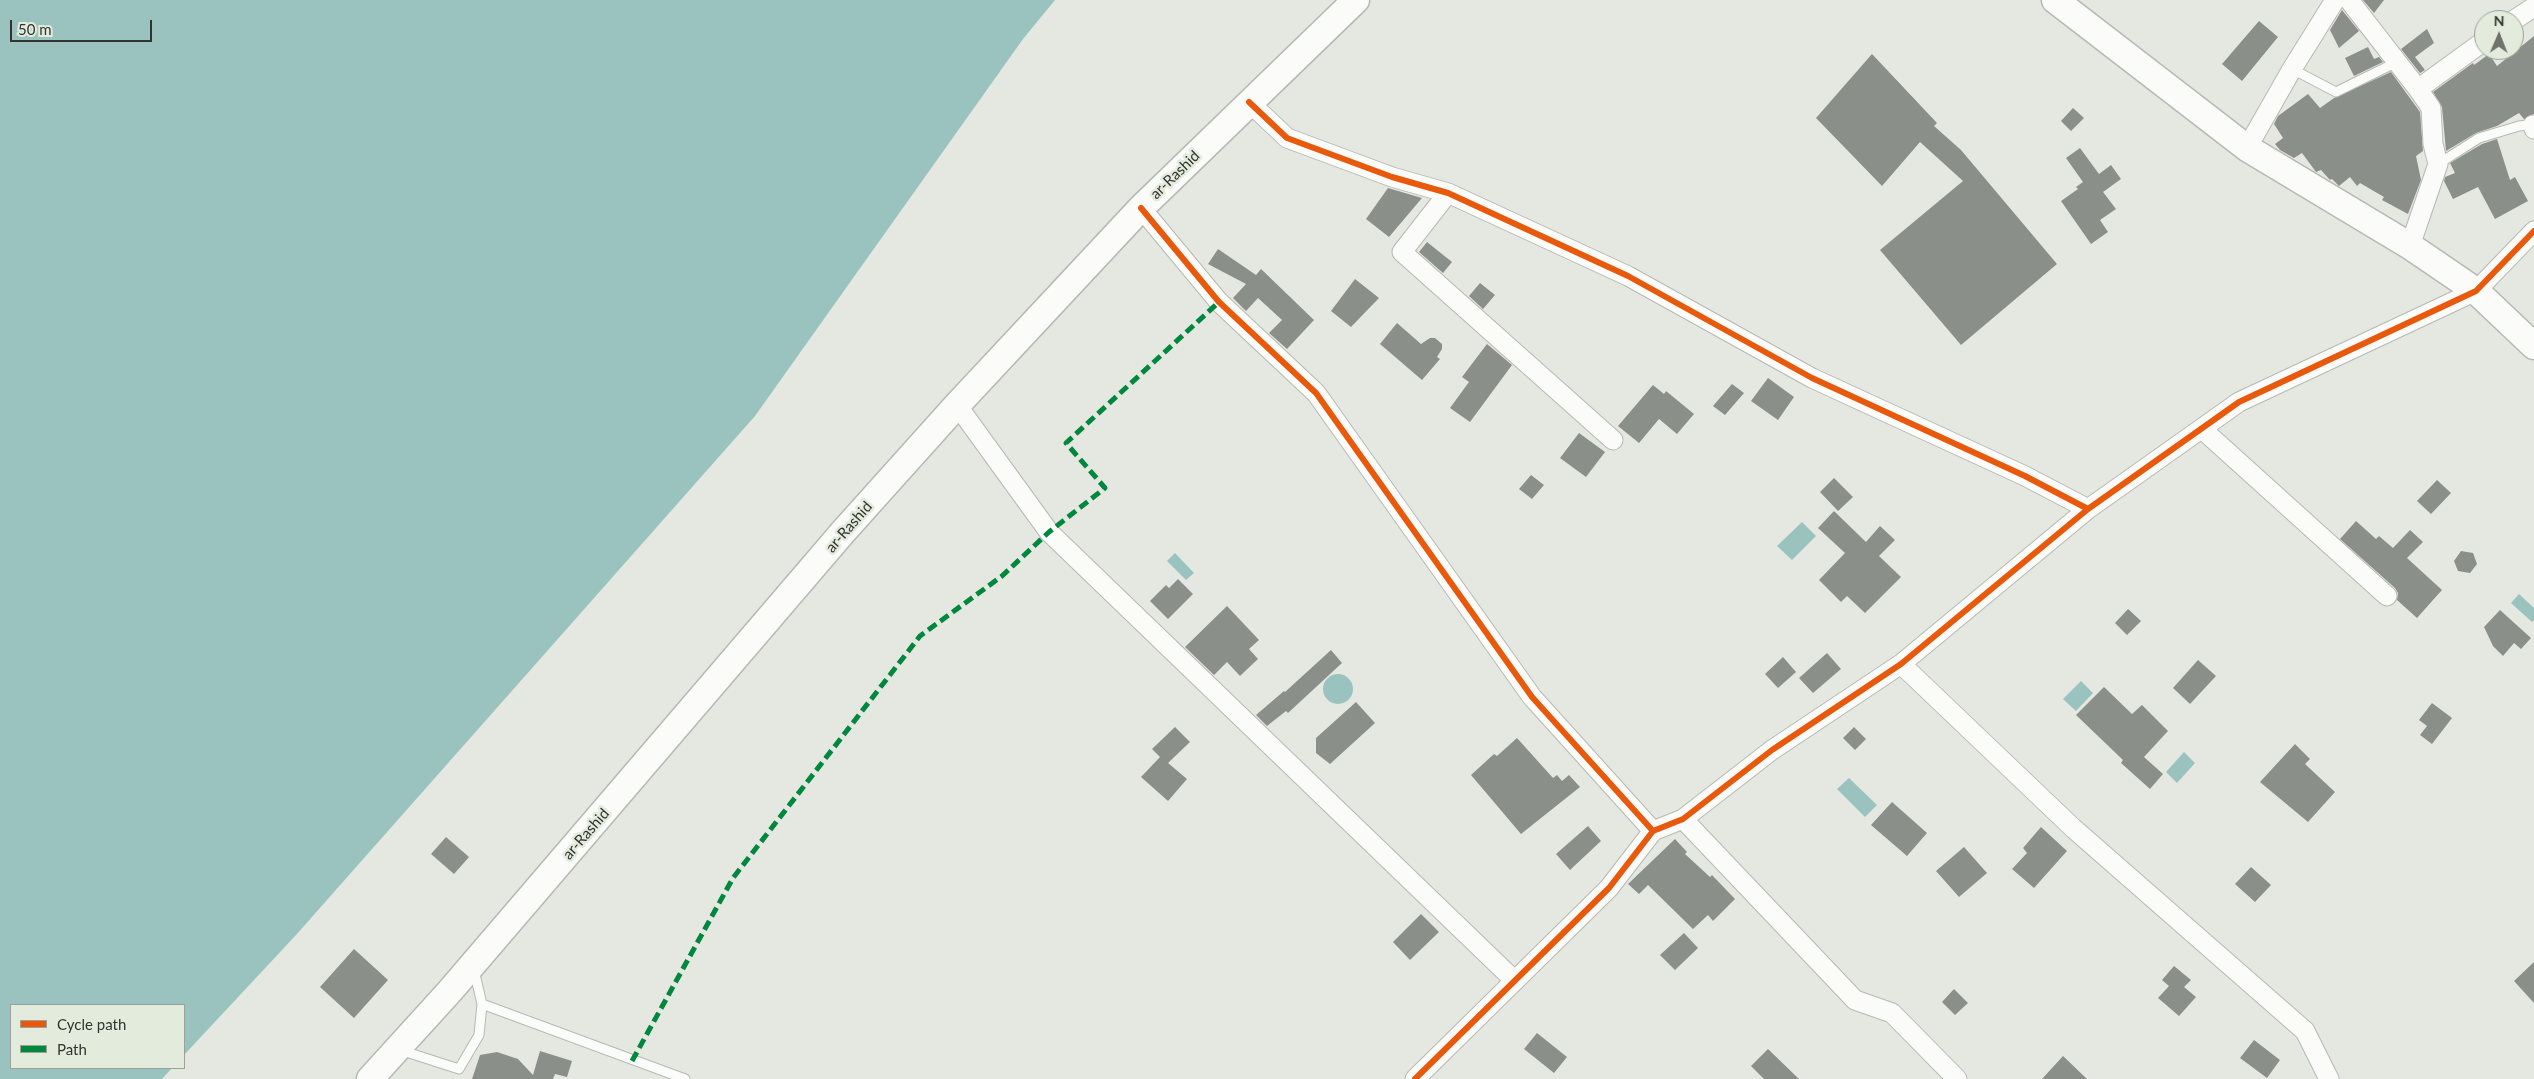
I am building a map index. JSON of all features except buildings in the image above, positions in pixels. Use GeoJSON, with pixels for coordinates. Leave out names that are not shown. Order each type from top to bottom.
{"type":"FeatureCollection","features":[{"type":"Feature","properties":{"kind":"main road","name":"ar-Rashid"},"geometry":{"type":"LineString","coordinates":[[370,1079],[473,965],[843,532],[957,405],[1141,208],[1356,0]]}},
{"type":"Feature","properties":{"kind":"main road"},"geometry":{"type":"LineString","coordinates":[[2055,0],[2247,148],[2410,246],[2476,291],[2534,346]]}},
{"type":"Feature","properties":{"kind":"street"},"geometry":{"type":"LineString","coordinates":[[2247,148],[2292,69],[2335,0]]}},
{"type":"Feature","properties":{"kind":"street"},"geometry":{"type":"LineString","coordinates":[[2349,0],[2418,88],[2431,108],[2433,144],[2438,164],[2410,246]]}},
{"type":"Feature","properties":{"kind":"street"},"geometry":{"type":"LineString","coordinates":[[2525,0],[2534,7]]}},
{"type":"Feature","properties":{"kind":"street"},"geometry":{"type":"LineString","coordinates":[[2418,88],[2474,48]]}},
{"type":"Feature","properties":{"kind":"street"},"geometry":{"type":"LineString","coordinates":[[1249,102],[1287,138],[1392,177],[1448,193],[1628,276],[1812,378],[2024,476],[2088,509]]}},
{"type":"Feature","properties":{"kind":"street"},"geometry":{"type":"LineString","coordinates":[[1448,193],[1402,252],[1612,440]]}},
{"type":"Feature","properties":{"kind":"street"},"geometry":{"type":"LineString","coordinates":[[1141,208],[1219,302],[1316,393],[1532,697],[1653,830]]}},
{"type":"Feature","properties":{"kind":"street"},"geometry":{"type":"LineString","coordinates":[[1415,1079],[1608,888],[1653,830],[1683,819],[1772,750],[1901,664],[2088,509],[2239,402],[2476,291],[2534,230]]}},
{"type":"Feature","properties":{"kind":"street"},"geometry":{"type":"LineString","coordinates":[[957,405],[1049,532],[1515,981]]}},
{"type":"Feature","properties":{"kind":"street"},"geometry":{"type":"LineString","coordinates":[[2202,429],[2387,596]]}},
{"type":"Feature","properties":{"kind":"street"},"geometry":{"type":"LineString","coordinates":[[1901,664],[2073,828],[2237,970],[2304,1031],[2329,1079]]}},
{"type":"Feature","properties":{"kind":"street"},"geometry":{"type":"LineString","coordinates":[[1683,819],[1855,1000],[1892,1013],[1957,1079]]}},
{"type":"Feature","properties":{"kind":"lane"},"geometry":{"type":"LineString","coordinates":[[2292,69],[2336,92],[2397,62]]}},
{"type":"Feature","properties":{"kind":"lane"},"geometry":{"type":"LineString","coordinates":[[2438,164],[2479,138],[2519,126],[2534,126]]}},
{"type":"Feature","properties":{"kind":"lane"},"geometry":{"type":"LineString","coordinates":[[397,1049],[459,1069],[479,1036],[482,1004],[473,965]]}},
{"type":"Feature","properties":{"kind":"lane"},"geometry":{"type":"LineString","coordinates":[[482,1004],[685,1079]]}},
{"type":"Feature","properties":{"kind":"water"},"geometry":{"type":"Polygon","coordinates":[[[0,0],[1055,0],[1023,39],[755,416],[296,935],[185,1054],[185,1004],[10,1004],[10,1069],[171,1069],[162,1079],[0,1079],[0,0]]]}},
{"type":"Feature","properties":{"kind":"water"},"geometry":{"type":"Polygon","coordinates":[[[1802,522],[1816,536],[1792,560],[1777,546],[1802,522]]]}},
{"type":"Feature","properties":{"kind":"water"},"geometry":{"type":"Polygon","coordinates":[[[1175,553],[1194,573],[1186,580],[1167,561],[1175,553]]]}},
{"type":"Feature","properties":{"kind":"water"},"geometry":{"type":"Polygon","coordinates":[[[2519,594],[2534,608],[2534,620],[2532,622],[2511,603],[2519,594]]]}},
{"type":"Feature","properties":{"kind":"water"},"geometry":{"type":"Polygon","coordinates":[[[1338,674],[1348,679],[1353,689],[1348,699],[1338,704],[1328,699],[1323,689],[1328,679],[1338,674]]]}},
{"type":"Feature","properties":{"kind":"water"},"geometry":{"type":"Polygon","coordinates":[[[2081,681],[2093,693],[2076,711],[2063,699],[2081,681]]]}},
{"type":"Feature","properties":{"kind":"water"},"geometry":{"type":"Polygon","coordinates":[[[2184,752],[2195,763],[2177,783],[2166,772],[2184,752]]]}},
{"type":"Feature","properties":{"kind":"water"},"geometry":{"type":"Polygon","coordinates":[[[1849,778],[1877,805],[1865,817],[1837,789],[1849,778]]]}},
{"type":"Feature","properties":{"kind":"marked path"},"geometry":{"type":"LineString","coordinates":[[632,1061],[733,878],[920,636],[1002,576],[1049,532],[1105,488],[1066,443],[1219,302]]}},
{"type":"Feature","properties":{"kind":"cycle path"},"geometry":{"type":"LineString","coordinates":[[1249,102],[1287,138],[1392,177],[1448,193],[1628,276],[1812,378],[2025,476],[2088,509]]}},
{"type":"Feature","properties":{"kind":"cycle path"},"geometry":{"type":"LineString","coordinates":[[1141,208],[1219,302],[1316,393],[1532,697],[1653,831]]}},
{"type":"Feature","properties":{"kind":"cycle path"},"geometry":{"type":"LineString","coordinates":[[1415,1079],[1609,888],[1653,831],[1683,819],[1772,750],[1901,664],[2088,509],[2239,402],[2476,291],[2534,231]]}}]}
